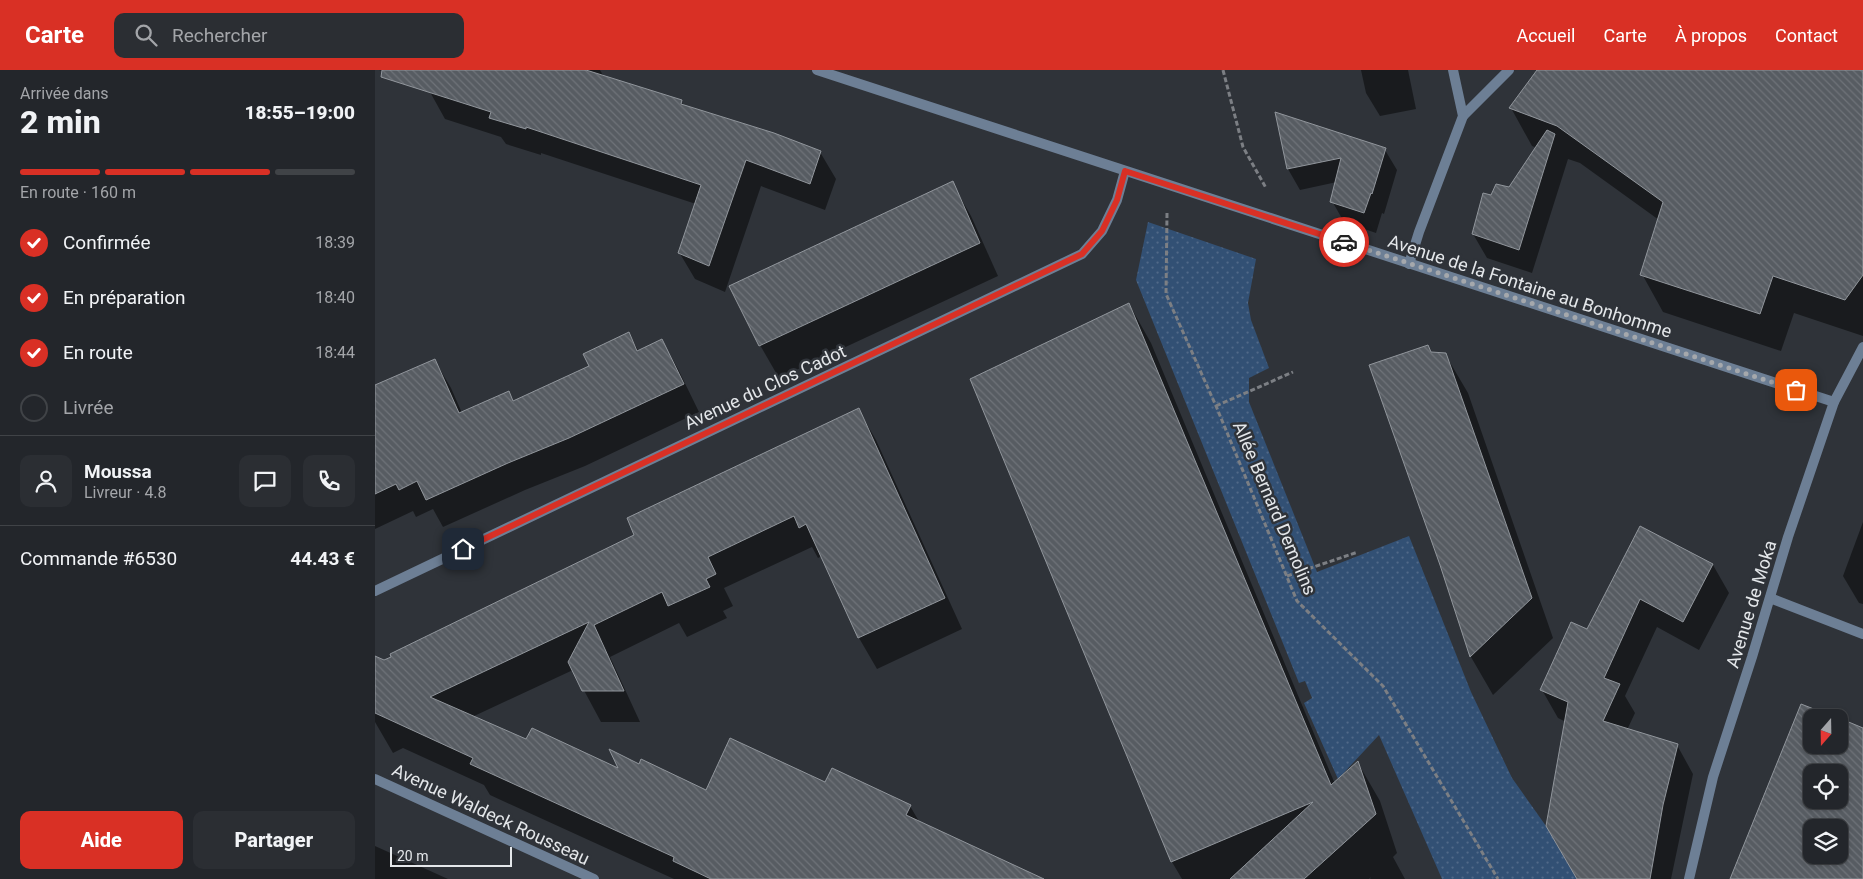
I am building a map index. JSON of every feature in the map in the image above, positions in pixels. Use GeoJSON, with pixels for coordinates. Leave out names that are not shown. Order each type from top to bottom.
{"type":"FeatureCollection","features":[{"type":"Feature","properties":{"kind":"street","name":"Avenue de la Fontaine au Bonhomme"},"geometry":{"type":"LineString","coordinates":[[817,70],[1833,402]]}},
{"type":"Feature","properties":{"kind":"street"},"geometry":{"type":"LineString","coordinates":[[1453,70],[1463,116]]}},
{"type":"Feature","properties":{"kind":"street"},"geometry":{"type":"LineString","coordinates":[[1409,264],[1419,232],[1463,116],[1509,70]]}},
{"type":"Feature","properties":{"kind":"street","name":"Avenue du Clos Cadot"},"geometry":{"type":"LineString","coordinates":[[375,591],[1082,254],[1102,231],[1117,200],[1125,171]]}},
{"type":"Feature","properties":{"kind":"street","name":"Avenue de Moka"},"geometry":{"type":"LineString","coordinates":[[1689,879],[1713,777],[1788,537],[1833,402],[1863,346]]}},
{"type":"Feature","properties":{"kind":"street"},"geometry":{"type":"LineString","coordinates":[[1770,598],[1863,634]]}},
{"type":"Feature","properties":{"kind":"street","name":"Avenue Waldeck Rousseau"},"geometry":{"type":"LineString","coordinates":[[375,779],[594,879]]}},
{"type":"Feature","properties":{"kind":"path"},"geometry":{"type":"LineString","coordinates":[[1223,70],[1243,147],[1285,223]]}},
{"type":"Feature","properties":{"kind":"path","name":"Allée Bernard Demolins"},"geometry":{"type":"LineString","coordinates":[[1167,184],[1166,294],[1216,406],[1297,601],[1383,686],[1498,879]]}},
{"type":"Feature","properties":{"kind":"path"},"geometry":{"type":"LineString","coordinates":[[1216,406],[1293,372]]}},
{"type":"Feature","properties":{"kind":"path"},"geometry":{"type":"LineString","coordinates":[[1287,576],[1358,552]]}},
{"type":"Feature","properties":{"kind":"shaded area"},"geometry":{"type":"Polygon","coordinates":[[[1148,222],[1256,259],[1248,303],[1251,320],[1269,368],[1249,378],[1249,402],[1317,572],[1409,536],[1471,692],[1512,778],[1546,826],[1577,879],[1442,879],[1379,735],[1338,779],[1304,703],[1312,698],[1305,681],[1299,683],[1136,280],[1148,222]]]}},
{"type":"Feature","properties":{"kind":"building"},"geometry":{"type":"Polygon","coordinates":[[[382,70],[586,70],[682,100],[681,104],[774,133],[821,151],[810,184],[746,160],[709,266],[678,253],[701,185],[526,127],[526,129],[489,118],[491,112],[381,77],[382,70]]]}},
{"type":"Feature","properties":{"kind":"building"},"geometry":{"type":"Polygon","coordinates":[[[1537,70],[1863,70],[1863,275],[1845,300],[1773,276],[1760,314],[1640,275],[1663,202],[1557,126],[1509,108],[1537,70]]]}},
{"type":"Feature","properties":{"kind":"building"},"geometry":{"type":"Polygon","coordinates":[[[1275,112],[1386,148],[1364,213],[1330,202],[1341,158],[1287,169],[1275,112]]]}},
{"type":"Feature","properties":{"kind":"building"},"geometry":{"type":"Polygon","coordinates":[[[1547,130],[1555,134],[1519,250],[1472,234],[1483,193],[1491,195],[1496,184],[1509,187],[1547,130]]]}},
{"type":"Feature","properties":{"kind":"building"},"geometry":{"type":"Polygon","coordinates":[[[953,181],[980,243],[759,346],[729,286],[953,181]]]}},
{"type":"Feature","properties":{"kind":"building"},"geometry":{"type":"Polygon","coordinates":[[[1129,303],[1331,785],[1358,761],[1376,814],[1304,879],[1230,879],[1313,802],[1171,862],[970,379],[1129,303]]]}},
{"type":"Feature","properties":{"kind":"building"},"geometry":{"type":"Polygon","coordinates":[[[629,332],[637,351],[662,339],[684,384],[569,438],[426,500],[417,481],[399,490],[396,484],[375,494],[375,385],[435,359],[459,413],[509,391],[513,401],[589,366],[583,354],[629,332]]]}},
{"type":"Feature","properties":{"kind":"building"},"geometry":{"type":"Polygon","coordinates":[[[1428,345],[1431,352],[1446,353],[1532,598],[1470,657],[1440,565],[1369,365],[1428,345]]]}},
{"type":"Feature","properties":{"kind":"building"},"geometry":{"type":"Polygon","coordinates":[[[859,408],[945,598],[858,638],[806,524],[799,528],[794,516],[708,557],[716,574],[706,579],[710,587],[668,606],[662,592],[594,625],[624,691],[582,691],[568,662],[589,622],[430,697],[526,739],[532,728],[618,768],[609,749],[639,764],[641,759],[706,790],[730,738],[825,782],[832,768],[911,805],[906,815],[1044,879],[711,879],[673,861],[674,857],[470,764],[473,758],[375,713],[375,656],[384,660],[391,657],[390,654],[634,535],[627,518],[859,408]]]}},
{"type":"Feature","properties":{"kind":"building"},"geometry":{"type":"Polygon","coordinates":[[[1640,526],[1713,564],[1683,622],[1640,599],[1604,678],[1620,684],[1603,721],[1678,744],[1663,805],[1650,879],[1577,879],[1546,826],[1568,702],[1540,690],[1571,622],[1587,629],[1640,526]]]}},
{"type":"Feature","properties":{"kind":"building"},"geometry":{"type":"Polygon","coordinates":[[[1801,704],[1814,709],[1803,709],[1803,754],[1848,754],[1848,722],[1863,728],[1863,879],[1730,879],[1801,704]]]}},
{"type":"Feature","properties":{"kind":"way so far"},"geometry":{"type":"LineString","coordinates":[[1344,242],[1796,390]]}},
{"type":"Feature","properties":{"kind":"route"},"geometry":{"type":"LineString","coordinates":[[463,549],[1082,254],[1102,231],[1117,200],[1125,171],[1344,242]]}}]}
